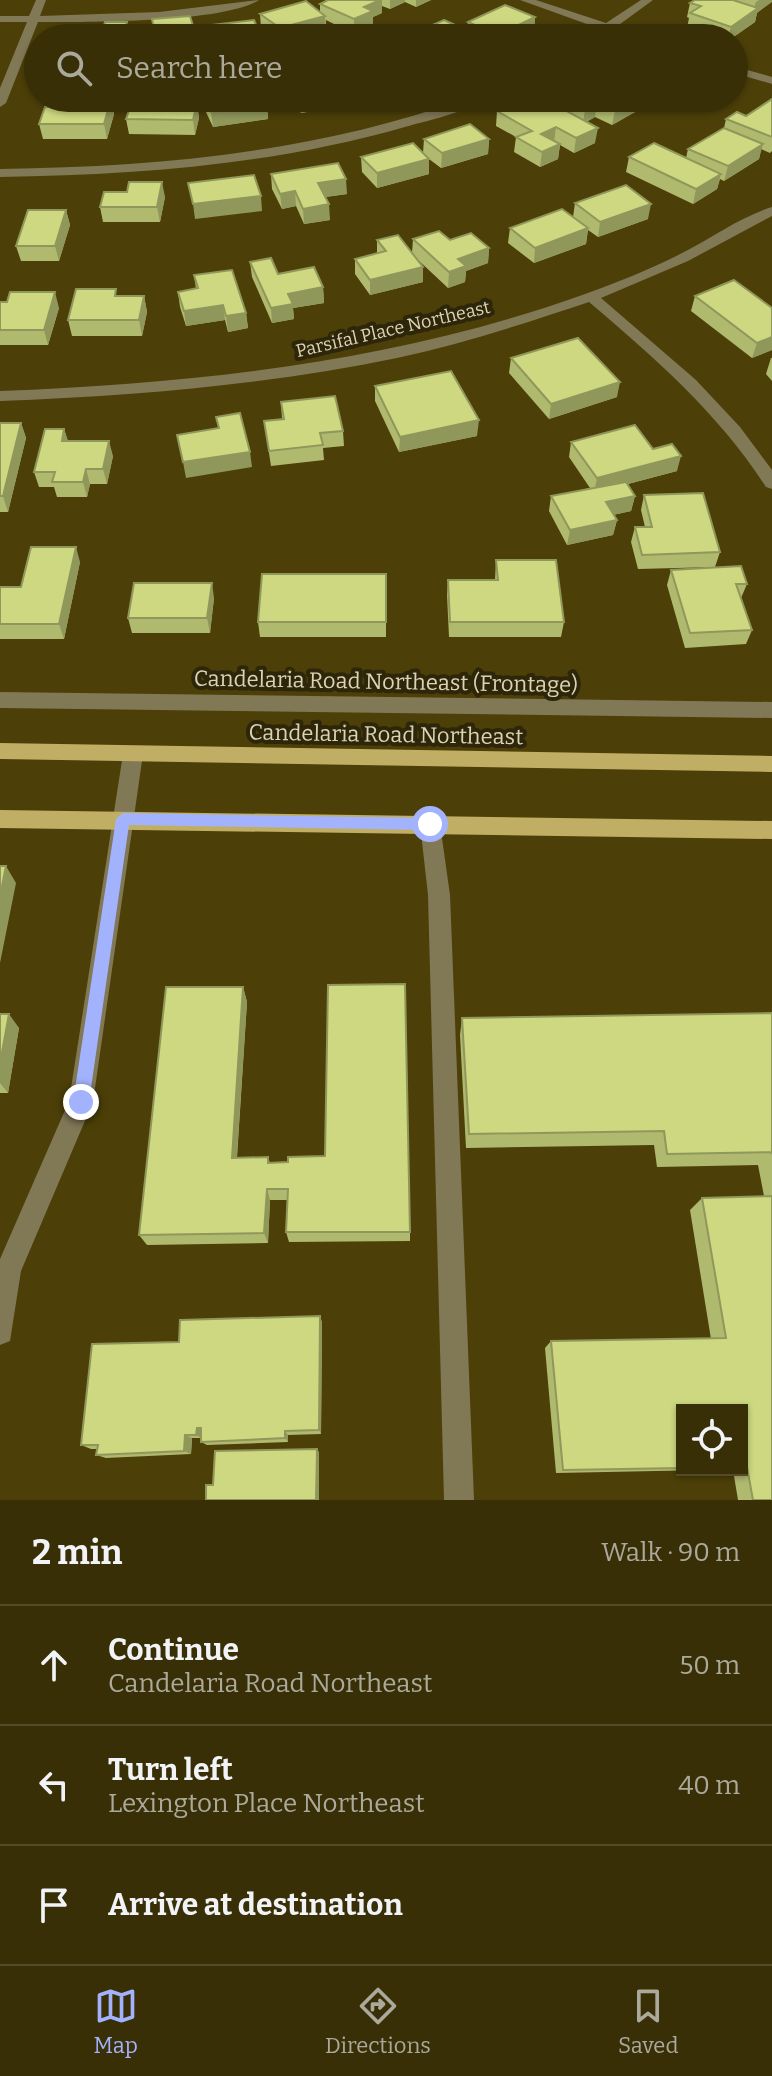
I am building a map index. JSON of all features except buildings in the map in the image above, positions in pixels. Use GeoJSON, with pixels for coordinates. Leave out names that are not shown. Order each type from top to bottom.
{"type":"FeatureCollection","features":[{"type":"Feature","properties":{"kind":"main road","name":"Candelaria Road Northeast"},"geometry":{"type":"LineString","coordinates":[[0,751],[772,764]]}},
{"type":"Feature","properties":{"kind":"main road"},"geometry":{"type":"LineString","coordinates":[[0,819],[772,830]]}},
{"type":"Feature","properties":{"kind":"street"},"geometry":{"type":"LineString","coordinates":[[31,24],[41,0]]}},
{"type":"Feature","properties":{"kind":"street"},"geometry":{"type":"LineString","coordinates":[[0,19],[136,19],[209,11],[254,0]]}},
{"type":"Feature","properties":{"kind":"street"},"geometry":{"type":"LineString","coordinates":[[525,0],[595,24]]}},
{"type":"Feature","properties":{"kind":"street"},"geometry":{"type":"LineString","coordinates":[[613,24],[648,0]]}},
{"type":"Feature","properties":{"kind":"street"},"geometry":{"type":"LineString","coordinates":[[0,103],[24,42]]}},
{"type":"Feature","properties":{"kind":"street"},"geometry":{"type":"LineString","coordinates":[[748,73],[772,81]]}},
{"type":"Feature","properties":{"kind":"street"},"geometry":{"type":"LineString","coordinates":[[0,173],[166,168],[261,156],[364,135],[445,112]]}},
{"type":"Feature","properties":{"kind":"street","name":"Parsifal Place Northeast"},"geometry":{"type":"LineString","coordinates":[[0,396],[148,389],[239,380],[343,364],[448,341],[593,298],[728,237],[772,211]]}},
{"type":"Feature","properties":{"kind":"street"},"geometry":{"type":"LineString","coordinates":[[593,298],[695,387],[761,465],[772,483]]}},
{"type":"Feature","properties":{"kind":"street","name":"Candelaria Road Northeast (Frontage)"},"geometry":{"type":"LineString","coordinates":[[0,700],[772,710]]}},
{"type":"Feature","properties":{"kind":"street"},"geometry":{"type":"LineString","coordinates":[[0,1331],[8,1271],[81,1102],[133,754]]}},
{"type":"Feature","properties":{"kind":"street"},"geometry":{"type":"LineString","coordinates":[[430,824],[439,895],[459,1500]]}},
{"type":"Feature","properties":{"kind":"route"},"geometry":{"type":"LineString","coordinates":[[81,1102],[123,819],[430,824]]}}]}
